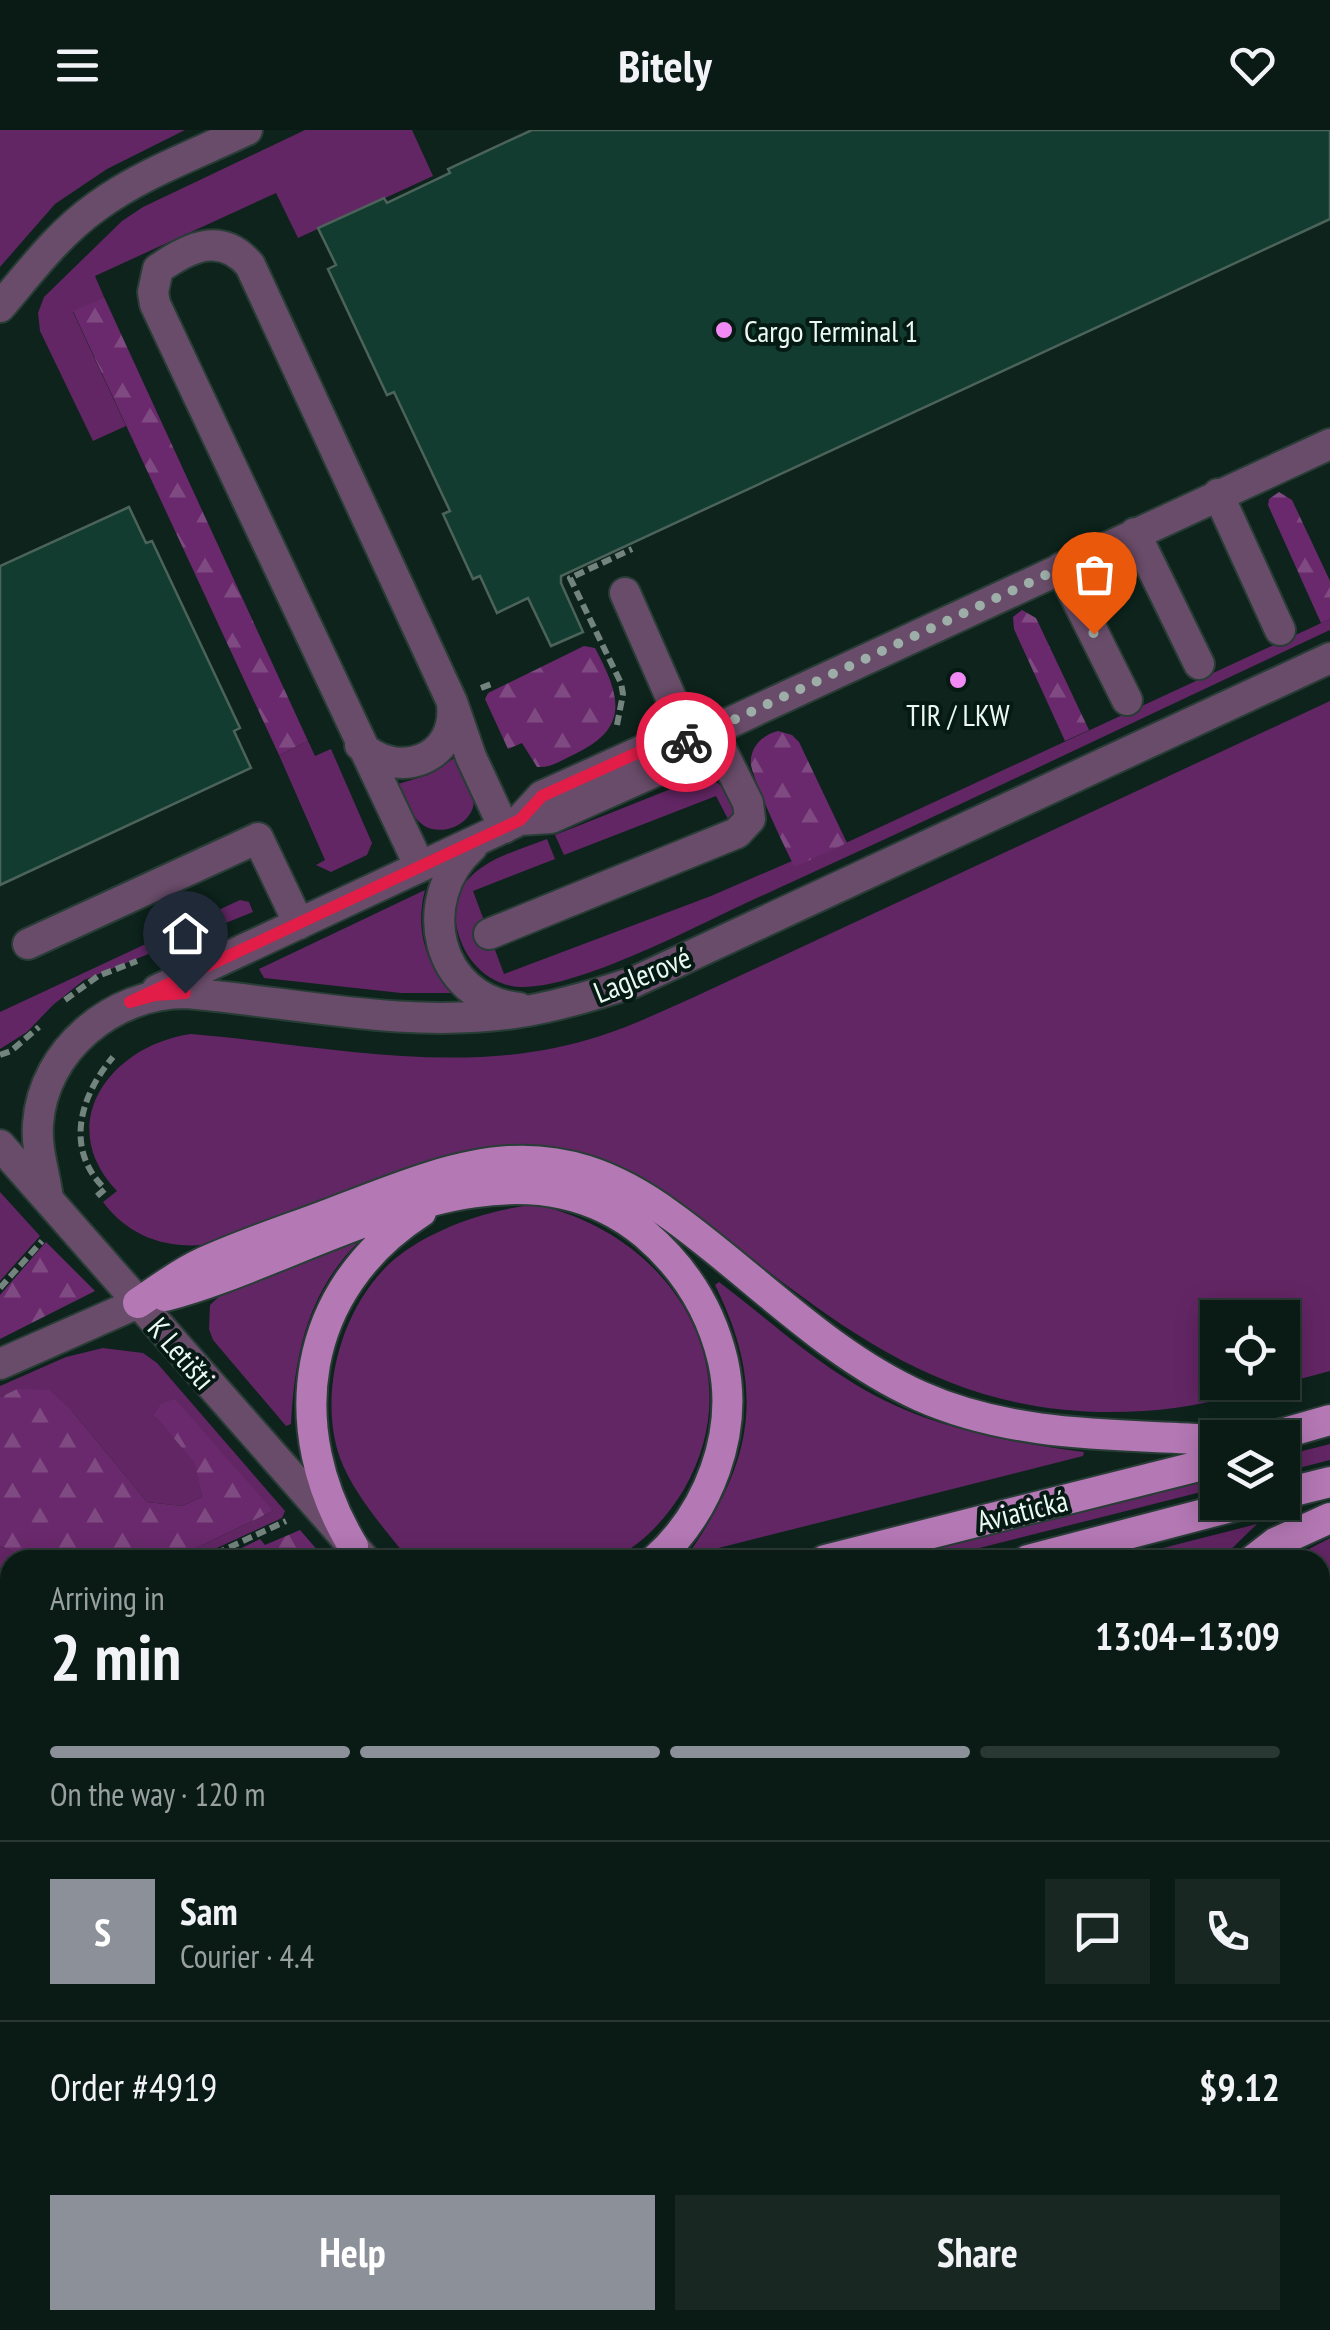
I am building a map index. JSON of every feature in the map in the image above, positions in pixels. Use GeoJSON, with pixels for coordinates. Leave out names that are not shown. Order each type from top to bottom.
{"type":"FeatureCollection","features":[{"type":"Feature","properties":{"kind":"main road"},"geometry":{"type":"LineString","coordinates":[[138,1302],[200,1264],[435,1173],[501,1160],[548,1162],[591,1170],[643,1196],[848,1356],[921,1397],[964,1414],[1048,1431],[1200,1439]]}},
{"type":"Feature","properties":{"kind":"main road"},"geometry":{"type":"LineString","coordinates":[[138,1302],[207,1285],[377,1218],[444,1199],[511,1188],[544,1190],[608,1210],[663,1249],[685,1274],[716,1334],[724,1366],[727,1400],[717,1466],[687,1526],[664,1550]]}},
{"type":"Feature","properties":{"kind":"main road"},"geometry":{"type":"LineString","coordinates":[[357,1550],[324,1490],[316,1460],[311,1430],[314,1366],[334,1308],[350,1280],[392,1234],[444,1199]]}},
{"type":"Feature","properties":{"kind":"main road"},"geometry":{"type":"LineString","coordinates":[[1300,1429],[1330,1420]]}},
{"type":"Feature","properties":{"kind":"main road","name":"Aviatická"},"geometry":{"type":"LineString","coordinates":[[864,1550],[1200,1465]]}},
{"type":"Feature","properties":{"kind":"main road"},"geometry":{"type":"LineString","coordinates":[[1300,1490],[1330,1482]]}},
{"type":"Feature","properties":{"kind":"main road","name":"Aviatická"},"geometry":{"type":"LineString","coordinates":[[1066,1550],[1200,1515]]}},
{"type":"Feature","properties":{"kind":"main road"},"geometry":{"type":"LineString","coordinates":[[1266,1550],[1330,1518]]}},
{"type":"Feature","properties":{"kind":"street"},"geometry":{"type":"LineString","coordinates":[[0,307],[67,231],[95,208],[130,184],[247,130]]}},
{"type":"Feature","properties":{"kind":"street"},"geometry":{"type":"LineString","coordinates":[[420,867],[155,304],[153,292],[158,269],[170,260],[208,245],[221,245],[232,248],[250,266],[452,702],[471,757],[503,828]]}},
{"type":"Feature","properties":{"kind":"street"},"geometry":{"type":"LineString","coordinates":[[130,1002],[503,828],[552,818],[654,772],[701,736],[1330,444]]}},
{"type":"Feature","properties":{"kind":"street"},"geometry":{"type":"LineString","coordinates":[[1218,494],[1280,630]]}},
{"type":"Feature","properties":{"kind":"street"},"geometry":{"type":"LineString","coordinates":[[1135,533],[1200,664]]}},
{"type":"Feature","properties":{"kind":"street"},"geometry":{"type":"LineString","coordinates":[[1061,568],[1127,700]]}},
{"type":"Feature","properties":{"kind":"street"},"geometry":{"type":"LineString","coordinates":[[489,934],[737,833],[750,820],[748,803],[701,736],[625,593]]}},
{"type":"Feature","properties":{"kind":"street","name":"Laglerové"},"geometry":{"type":"LineString","coordinates":[[48,1200],[37,1140],[44,1092],[70,1047],[96,1023],[130,1002],[185,993],[385,1015],[449,1018],[517,1013],[634,982],[1330,658]]}},
{"type":"Feature","properties":{"kind":"street"},"geometry":{"type":"LineString","coordinates":[[360,745],[392,764],[416,761],[434,753],[449,736],[452,702]]}},
{"type":"Feature","properties":{"kind":"street"},"geometry":{"type":"LineString","coordinates":[[503,828],[457,861],[441,894],[438,931],[462,980],[492,1001],[510,1007],[546,1007]]}},
{"type":"Feature","properties":{"kind":"street"},"geometry":{"type":"LineString","coordinates":[[28,944],[258,838],[298,924]]}},
{"type":"Feature","properties":{"kind":"street","name":"K Letišti"},"geometry":{"type":"LineString","coordinates":[[0,1145],[356,1550]]}},
{"type":"Feature","properties":{"kind":"street"},"geometry":{"type":"LineString","coordinates":[[0,1364],[138,1302]]}},
{"type":"Feature","properties":{"kind":"path"},"geometry":{"type":"LineString","coordinates":[[614,734],[620,716],[621,682],[570,578],[632,549]]}},
{"type":"Feature","properties":{"kind":"path"},"geometry":{"type":"LineString","coordinates":[[0,1288],[48,1234]]}},
{"type":"Feature","properties":{"kind":"path"},"geometry":{"type":"LineString","coordinates":[[223,1550],[296,1516]]}},
{"type":"Feature","properties":{"kind":"shaded area"},"geometry":{"type":"Polygon","coordinates":[[[0,130],[185,130],[107,169],[55,204],[0,267],[0,130]]]}},
{"type":"Feature","properties":{"kind":"shaded area"},"geometry":{"type":"Polygon","coordinates":[[[305,130],[412,130],[433,176],[298,238],[276,193],[95,276],[104,297],[73,312],[126,426],[93,441],[40,331],[38,313],[44,297],[122,221],[143,207],[305,130]]]}},
{"type":"Feature","properties":{"kind":"shaded area"},"geometry":{"type":"Polygon","coordinates":[[[1330,619],[1330,630],[602,968],[544,985],[520,987],[486,975],[463,947],[456,923],[456,904],[471,876],[499,858],[547,839],[555,859],[473,891],[504,974],[792,861],[796,866],[1330,619]]]}},
{"type":"Feature","properties":{"kind":"shaded area"},"geometry":{"type":"Polygon","coordinates":[[[1330,701],[1330,1371],[1300,1379],[1300,1300],[1200,1300],[1200,1400],[1218,1400],[1144,1411],[1071,1410],[1006,1400],[946,1381],[891,1354],[786,1285],[678,1201],[619,1170],[565,1152],[509,1149],[443,1158],[203,1245],[174,1244],[147,1237],[123,1223],[103,1202],[117,1191],[98,1165],[90,1139],[91,1114],[100,1091],[116,1071],[162,1041],[191,1034],[448,1058],[550,1049],[635,1023],[1330,701]]]}},
{"type":"Feature","properties":{"kind":"shaded area"},"geometry":{"type":"Polygon","coordinates":[[[308,741],[315,756],[331,749],[372,843],[367,855],[331,872],[316,865],[325,860],[279,755],[308,741]]]}},
{"type":"Feature","properties":{"kind":"shaded area"},"geometry":{"type":"Polygon","coordinates":[[[456,757],[472,789],[474,804],[458,825],[431,829],[415,817],[398,784],[428,775],[456,757]]]}},
{"type":"Feature","properties":{"kind":"shaded area"},"geometry":{"type":"Polygon","coordinates":[[[696,779],[717,782],[725,790],[736,808],[728,819],[716,796],[564,855],[555,835],[696,779]]]}},
{"type":"Feature","properties":{"kind":"shaded area"},"geometry":{"type":"Polygon","coordinates":[[[425,890],[421,918],[425,945],[435,970],[452,993],[401,993],[264,978],[259,969],[425,890]]]}},
{"type":"Feature","properties":{"kind":"shaded area"},"geometry":{"type":"Polygon","coordinates":[[[240,900],[249,902],[253,912],[84,980],[27,1032],[0,1049],[0,1012],[240,900]]]}},
{"type":"Feature","properties":{"kind":"shaded area"},"geometry":{"type":"Polygon","coordinates":[[[0,1192],[40,1236],[0,1281],[0,1192]]]}},
{"type":"Feature","properties":{"kind":"shaded area"},"geometry":{"type":"Polygon","coordinates":[[[536,1205],[583,1220],[624,1243],[659,1274],[686,1311],[703,1352],[710,1397],[703,1444],[683,1491],[669,1511],[628,1550],[401,1550],[362,1498],[340,1458],[331,1408],[346,1330],[371,1284],[402,1253],[457,1224],[536,1205]]]}},
{"type":"Feature","properties":{"kind":"shaded area"},"geometry":{"type":"Polygon","coordinates":[[[354,1238],[358,1242],[327,1283],[307,1326],[296,1373],[291,1424],[286,1426],[213,1340],[209,1329],[210,1305],[227,1289],[354,1238]]]}},
{"type":"Feature","properties":{"kind":"shaded area"},"geometry":{"type":"Polygon","coordinates":[[[719,1282],[826,1365],[899,1407],[989,1436],[1084,1452],[1083,1456],[711,1550],[691,1550],[727,1489],[745,1425],[742,1358],[715,1285],[719,1282]]]}},
{"type":"Feature","properties":{"kind":"shaded area"},"geometry":{"type":"Polygon","coordinates":[[[103,1348],[143,1353],[157,1363],[285,1511],[282,1518],[213,1550],[192,1550],[273,1511],[154,1415],[196,1463],[202,1497],[182,1506],[147,1502],[72,1411],[17,1389],[0,1397],[0,1386],[66,1357],[103,1348]]]}},
{"type":"Feature","properties":{"kind":"shaded area"},"geometry":{"type":"Polygon","coordinates":[[[1330,1444],[1330,1460],[1300,1468],[1300,1452],[1330,1444]]]}},
{"type":"Feature","properties":{"kind":"shaded area"},"geometry":{"type":"Polygon","coordinates":[[[1200,1477],[1200,1492],[972,1550],[915,1550],[1200,1477]]]}},
{"type":"Feature","properties":{"kind":"shaded area"},"geometry":{"type":"Polygon","coordinates":[[[1257,1524],[1230,1550],[1155,1550],[1257,1524]]]}},
{"type":"Feature","properties":{"kind":"shaded area"},"geometry":{"type":"Polygon","coordinates":[[[1330,1538],[1330,1550],[1307,1550],[1330,1538]]]}},
{"type":"Feature","properties":{"kind":"green space"},"geometry":{"type":"Polygon","coordinates":[[[104,297],[308,741],[279,755],[73,311],[104,297]]]}},
{"type":"Feature","properties":{"kind":"green space"},"geometry":{"type":"Polygon","coordinates":[[[1279,492],[1292,500],[1330,581],[1330,619],[1321,623],[1268,505],[1269,499],[1279,492]]]}},
{"type":"Feature","properties":{"kind":"green space"},"geometry":{"type":"Polygon","coordinates":[[[1022,610],[1036,618],[1089,730],[1065,741],[1014,629],[1013,617],[1022,610]]]}},
{"type":"Feature","properties":{"kind":"green space"},"geometry":{"type":"Polygon","coordinates":[[[584,646],[595,648],[610,680],[613,721],[593,744],[556,763],[537,767],[522,743],[508,749],[485,699],[488,693],[584,646]]]}},
{"type":"Feature","properties":{"kind":"green space"},"geometry":{"type":"Polygon","coordinates":[[[778,731],[799,742],[847,843],[795,867],[751,765],[758,743],[778,731]]]}},
{"type":"Feature","properties":{"kind":"green space"},"geometry":{"type":"Polygon","coordinates":[[[46,1242],[95,1291],[0,1339],[0,1295],[46,1242]]]}},
{"type":"Feature","properties":{"kind":"green space"},"geometry":{"type":"Polygon","coordinates":[[[17,1389],[49,1390],[72,1411],[147,1502],[182,1506],[202,1497],[195,1463],[154,1415],[161,1404],[175,1399],[273,1511],[192,1550],[9,1550],[0,1546],[0,1397],[17,1389]]]}},
{"type":"Feature","properties":{"kind":"green space"},"geometry":{"type":"Polygon","coordinates":[[[300,1530],[317,1550],[237,1550],[260,1539],[265,1545],[300,1530]]]}},
{"type":"Feature","properties":{"kind":"building","name":"Cargo Terminal 1"},"geometry":{"type":"Polygon","coordinates":[[[532,130],[1330,130],[1330,219],[561,576],[583,632],[551,646],[528,598],[497,613],[480,576],[473,579],[443,514],[450,511],[394,392],[387,395],[328,269],[336,265],[318,228],[384,198],[387,203],[532,130]]]}},
{"type":"Feature","properties":{"kind":"building"},"geometry":{"type":"Polygon","coordinates":[[[129,507],[146,543],[152,541],[240,728],[234,731],[251,768],[0,885],[0,566],[129,507]]]}},
{"type":"Feature","properties":{"kind":"way so far"},"geometry":{"type":"LineString","coordinates":[[686,742],[1061,568],[1094,634]]}},
{"type":"Feature","properties":{"kind":"place","name":"Cargo Terminal 1"},"geometry":{"type":"Point","coordinates":[724,330]}},
{"type":"Feature","properties":{"kind":"place","name":"TIR / LKW"},"geometry":{"type":"Point","coordinates":[958,680]}},
{"type":"Feature","properties":{"kind":"route"},"geometry":{"type":"LineString","coordinates":[[185,993],[130,1002],[520,820],[542,796],[646,749],[686,742]]}}]}
